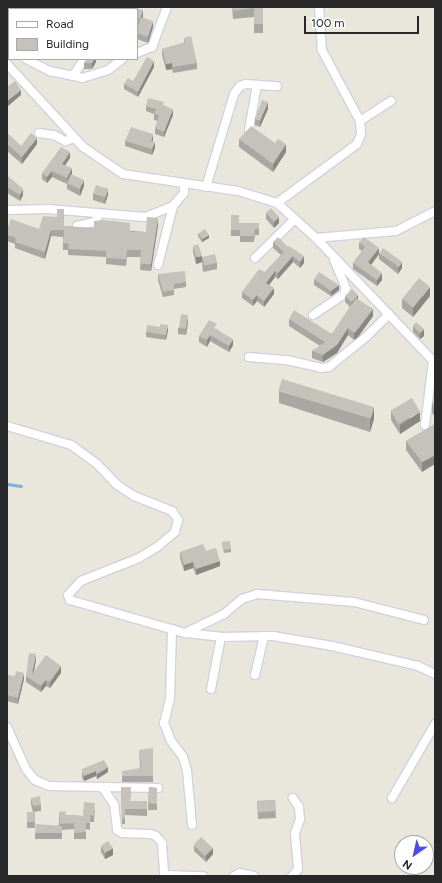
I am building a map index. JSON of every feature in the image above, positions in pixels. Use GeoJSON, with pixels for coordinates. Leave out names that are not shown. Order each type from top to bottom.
{"type":"FeatureCollection","features":[{"type":"Feature","properties":{"kind":"street"},"geometry":{"type":"LineString","coordinates":[[138,53],[152,47],[167,7]]}},
{"type":"Feature","properties":{"kind":"street"},"geometry":{"type":"LineString","coordinates":[[277,203],[357,144],[362,134],[360,121],[322,50],[319,7]]}},
{"type":"Feature","properties":{"kind":"street"},"geometry":{"type":"LineString","coordinates":[[28,60],[50,71],[89,78],[108,70],[121,60]]}},
{"type":"Feature","properties":{"kind":"street"},"geometry":{"type":"LineString","coordinates":[[74,76],[83,60]]}},
{"type":"Feature","properties":{"kind":"street"},"geometry":{"type":"LineString","coordinates":[[7,64],[83,147],[123,174],[184,185],[238,191],[277,203],[316,238],[434,362],[425,425]]}},
{"type":"Feature","properties":{"kind":"street"},"geometry":{"type":"LineString","coordinates":[[249,129],[257,85]]}},
{"type":"Feature","properties":{"kind":"street"},"geometry":{"type":"LineString","coordinates":[[206,187],[234,94],[240,86],[276,86]]}},
{"type":"Feature","properties":{"kind":"street"},"geometry":{"type":"LineString","coordinates":[[360,121],[391,101]]}},
{"type":"Feature","properties":{"kind":"street"},"geometry":{"type":"LineString","coordinates":[[39,133],[54,135],[65,141],[75,138]]}},
{"type":"Feature","properties":{"kind":"street"},"geometry":{"type":"LineString","coordinates":[[158,265],[173,206],[184,193],[184,185]]}},
{"type":"Feature","properties":{"kind":"street"},"geometry":{"type":"LineString","coordinates":[[7,210],[48,210],[145,217],[173,206]]}},
{"type":"Feature","properties":{"kind":"street"},"geometry":{"type":"LineString","coordinates":[[316,238],[396,231],[435,211]]}},
{"type":"Feature","properties":{"kind":"street"},"geometry":{"type":"LineString","coordinates":[[77,226],[95,222],[99,214]]}},
{"type":"Feature","properties":{"kind":"street"},"geometry":{"type":"LineString","coordinates":[[255,258],[295,219]]}},
{"type":"Feature","properties":{"kind":"street"},"geometry":{"type":"LineString","coordinates":[[313,315],[344,294],[346,288],[332,255]]}},
{"type":"Feature","properties":{"kind":"street"},"geometry":{"type":"LineString","coordinates":[[249,357],[287,360],[321,368],[328,367],[367,336],[389,314]]}},
{"type":"Feature","properties":{"kind":"street"},"geometry":{"type":"LineString","coordinates":[[7,426],[71,445],[134,496],[172,511],[178,520],[175,532],[167,540],[139,558],[82,581],[68,594],[70,600],[184,633],[220,637],[264,636],[332,646],[418,666],[435,674]]}},
{"type":"Feature","properties":{"kind":"street"},"geometry":{"type":"LineString","coordinates":[[184,633],[224,614],[242,599],[257,594],[354,602],[424,620]]}},
{"type":"Feature","properties":{"kind":"street"},"geometry":{"type":"LineString","coordinates":[[172,629],[170,699],[164,723],[171,741],[183,757],[187,771],[192,825]]}},
{"type":"Feature","properties":{"kind":"street"},"geometry":{"type":"LineString","coordinates":[[256,675],[264,636]]}},
{"type":"Feature","properties":{"kind":"street"},"geometry":{"type":"LineString","coordinates":[[211,689],[220,637]]}},
{"type":"Feature","properties":{"kind":"street"},"geometry":{"type":"LineString","coordinates":[[392,798],[435,724]]}},
{"type":"Feature","properties":{"kind":"street"},"geometry":{"type":"LineString","coordinates":[[7,727],[26,769],[36,780],[49,786],[158,788]]}},
{"type":"Feature","properties":{"kind":"street"},"geometry":{"type":"LineString","coordinates":[[102,787],[114,804],[117,830],[122,833],[150,834],[156,836],[162,843],[164,873],[168,875],[202,876]]}},
{"type":"Feature","properties":{"kind":"street"},"geometry":{"type":"LineString","coordinates":[[292,876],[298,869],[295,833],[300,819],[299,807],[293,798]]}},
{"type":"Feature","properties":{"kind":"street"},"geometry":{"type":"LineString","coordinates":[[234,876],[240,873],[254,876]]}},
{"type":"Feature","properties":{"kind":"building"},"geometry":{"type":"Polygon","coordinates":[[[232,7],[263,7],[263,24],[254,24],[254,8],[233,11],[232,7]]]}},
{"type":"Feature","properties":{"kind":"building"},"geometry":{"type":"Polygon","coordinates":[[[138,9],[143,10],[140,19],[138,18],[138,9]]]}},
{"type":"Feature","properties":{"kind":"building"},"geometry":{"type":"Polygon","coordinates":[[[7,14],[8,28],[7,27],[7,14]]]}},
{"type":"Feature","properties":{"kind":"building"},"geometry":{"type":"Polygon","coordinates":[[[141,17],[153,21],[148,37],[138,33],[141,17]]]}},
{"type":"Feature","properties":{"kind":"building"},"geometry":{"type":"Polygon","coordinates":[[[191,36],[197,63],[173,67],[172,63],[166,64],[162,49],[185,42],[184,38],[191,36]]]}},
{"type":"Feature","properties":{"kind":"building"},"geometry":{"type":"Polygon","coordinates":[[[147,57],[154,61],[138,92],[124,84],[128,78],[133,81],[147,57]]]}},
{"type":"Feature","properties":{"kind":"building"},"geometry":{"type":"Polygon","coordinates":[[[86,60],[94,60],[92,63],[84,63],[86,60]]]}},
{"type":"Feature","properties":{"kind":"building"},"geometry":{"type":"Polygon","coordinates":[[[15,81],[21,90],[7,101],[7,87],[15,81]]]}},
{"type":"Feature","properties":{"kind":"building"},"geometry":{"type":"Polygon","coordinates":[[[148,98],[164,102],[163,105],[173,109],[164,132],[155,128],[159,115],[154,114],[156,109],[146,106],[148,98]]]}},
{"type":"Feature","properties":{"kind":"building"},"geometry":{"type":"Polygon","coordinates":[[[262,100],[268,102],[260,121],[255,119],[262,100]]]}},
{"type":"Feature","properties":{"kind":"building"},"geometry":{"type":"Polygon","coordinates":[[[251,126],[275,143],[278,139],[286,144],[273,164],[239,139],[251,126]]]}},
{"type":"Feature","properties":{"kind":"building"},"geometry":{"type":"Polygon","coordinates":[[[131,127],[153,134],[151,141],[155,142],[152,149],[125,141],[131,127]]]}},
{"type":"Feature","properties":{"kind":"building"},"geometry":{"type":"Polygon","coordinates":[[[7,133],[21,146],[31,133],[37,138],[22,157],[7,144],[7,133]]]}},
{"type":"Feature","properties":{"kind":"building"},"geometry":{"type":"Polygon","coordinates":[[[61,147],[70,152],[62,164],[72,168],[67,178],[52,171],[47,177],[42,173],[61,147]]]}},
{"type":"Feature","properties":{"kind":"building"},"geometry":{"type":"Polygon","coordinates":[[[71,174],[84,180],[79,189],[67,183],[71,174]]]}},
{"type":"Feature","properties":{"kind":"building"},"geometry":{"type":"Polygon","coordinates":[[[8,176],[23,189],[20,195],[7,187],[8,176]]]}},
{"type":"Feature","properties":{"kind":"building"},"geometry":{"type":"Polygon","coordinates":[[[96,185],[108,189],[106,198],[93,194],[96,185]]]}},
{"type":"Feature","properties":{"kind":"building"},"geometry":{"type":"Polygon","coordinates":[[[271,208],[279,217],[274,222],[266,213],[271,208]]]}},
{"type":"Feature","properties":{"kind":"building"},"geometry":{"type":"Polygon","coordinates":[[[57,209],[64,209],[64,226],[94,228],[94,221],[103,220],[130,223],[130,232],[146,232],[147,217],[158,218],[151,264],[140,264],[141,250],[127,250],[126,259],[106,258],[106,251],[68,249],[69,244],[63,243],[64,230],[51,230],[45,252],[15,242],[16,238],[7,235],[7,230],[11,219],[39,229],[43,216],[57,217],[57,209]]]}},
{"type":"Feature","properties":{"kind":"building"},"geometry":{"type":"Polygon","coordinates":[[[231,215],[239,215],[239,223],[259,223],[259,229],[255,229],[254,236],[240,236],[240,230],[231,230],[231,215]]]}},
{"type":"Feature","properties":{"kind":"building"},"geometry":{"type":"Polygon","coordinates":[[[205,229],[209,235],[202,239],[198,233],[205,229]]]}},
{"type":"Feature","properties":{"kind":"building"},"geometry":{"type":"Polygon","coordinates":[[[278,237],[288,247],[289,246],[304,256],[300,262],[293,256],[278,273],[275,271],[266,283],[274,288],[264,301],[257,295],[253,300],[242,292],[259,269],[265,272],[284,252],[273,242],[278,237]]]}},
{"type":"Feature","properties":{"kind":"building"},"geometry":{"type":"Polygon","coordinates":[[[364,237],[379,248],[368,262],[382,273],[377,280],[353,263],[365,247],[359,242],[364,237]]]}},
{"type":"Feature","properties":{"kind":"building"},"geometry":{"type":"Polygon","coordinates":[[[198,244],[202,256],[196,257],[193,246],[198,244]]]}},
{"type":"Feature","properties":{"kind":"building"},"geometry":{"type":"Polygon","coordinates":[[[383,248],[402,262],[399,267],[379,253],[383,248]]]}},
{"type":"Feature","properties":{"kind":"building"},"geometry":{"type":"Polygon","coordinates":[[[215,254],[217,263],[204,266],[202,257],[215,254]]]}},
{"type":"Feature","properties":{"kind":"building"},"geometry":{"type":"Polygon","coordinates":[[[185,271],[186,282],[174,284],[174,290],[163,292],[158,274],[185,271]]]}},
{"type":"Feature","properties":{"kind":"building"},"geometry":{"type":"Polygon","coordinates":[[[319,272],[339,285],[331,291],[314,279],[319,272]]]}},
{"type":"Feature","properties":{"kind":"building"},"geometry":{"type":"Polygon","coordinates":[[[419,278],[430,287],[413,308],[402,299],[419,278]]]}},
{"type":"Feature","properties":{"kind":"building"},"geometry":{"type":"Polygon","coordinates":[[[352,289],[358,295],[352,302],[345,296],[352,289]]]}},
{"type":"Feature","properties":{"kind":"building"},"geometry":{"type":"Polygon","coordinates":[[[356,298],[373,309],[354,333],[348,328],[337,345],[323,355],[312,351],[325,342],[289,319],[294,310],[332,334],[356,298]]]}},
{"type":"Feature","properties":{"kind":"building"},"geometry":{"type":"Polygon","coordinates":[[[181,314],[188,315],[186,329],[179,328],[181,314]]]}},
{"type":"Feature","properties":{"kind":"building"},"geometry":{"type":"Polygon","coordinates":[[[209,320],[217,324],[214,328],[233,339],[229,346],[210,335],[207,340],[199,336],[209,320]]]}},
{"type":"Feature","properties":{"kind":"building"},"geometry":{"type":"Polygon","coordinates":[[[416,322],[424,329],[420,333],[413,326],[416,322]]]}},
{"type":"Feature","properties":{"kind":"building"},"geometry":{"type":"Polygon","coordinates":[[[160,324],[168,325],[166,335],[146,332],[147,325],[160,327],[160,324]]]}},
{"type":"Feature","properties":{"kind":"building"},"geometry":{"type":"Polygon","coordinates":[[[282,379],[374,407],[370,419],[278,390],[282,379]]]}},
{"type":"Feature","properties":{"kind":"building"},"geometry":{"type":"Polygon","coordinates":[[[412,398],[420,412],[398,424],[390,410],[412,398]]]}},
{"type":"Feature","properties":{"kind":"building"},"geometry":{"type":"Polygon","coordinates":[[[435,401],[435,408],[432,403],[435,401]]]}},
{"type":"Feature","properties":{"kind":"building"},"geometry":{"type":"Polygon","coordinates":[[[435,424],[435,455],[422,462],[406,441],[435,424]]]}},
{"type":"Feature","properties":{"kind":"building"},"geometry":{"type":"Polygon","coordinates":[[[230,541],[231,549],[223,550],[222,542],[230,541]]]}},
{"type":"Feature","properties":{"kind":"building"},"geometry":{"type":"Polygon","coordinates":[[[203,544],[206,551],[216,548],[220,561],[196,569],[193,562],[184,565],[180,552],[203,544]]]}},
{"type":"Feature","properties":{"kind":"building"},"geometry":{"type":"Polygon","coordinates":[[[29,653],[36,654],[32,674],[46,655],[61,666],[50,682],[46,680],[41,686],[26,676],[29,653]]]}},
{"type":"Feature","properties":{"kind":"building"},"geometry":{"type":"Polygon","coordinates":[[[16,671],[24,673],[18,698],[7,695],[7,675],[15,676],[16,671]]]}},
{"type":"Feature","properties":{"kind":"building"},"geometry":{"type":"Polygon","coordinates":[[[153,748],[153,776],[122,776],[122,771],[141,768],[139,750],[153,748]]]}},
{"type":"Feature","properties":{"kind":"building"},"geometry":{"type":"Polygon","coordinates":[[[104,760],[108,767],[97,774],[96,771],[84,776],[82,769],[104,760]]]}},
{"type":"Feature","properties":{"kind":"building"},"geometry":{"type":"Polygon","coordinates":[[[121,787],[131,787],[130,801],[147,801],[147,809],[125,809],[125,818],[122,818],[121,787]]]}},
{"type":"Feature","properties":{"kind":"building"},"geometry":{"type":"Polygon","coordinates":[[[149,787],[157,788],[157,804],[148,803],[149,787]]]}},
{"type":"Feature","properties":{"kind":"building"},"geometry":{"type":"Polygon","coordinates":[[[40,796],[41,805],[33,806],[31,798],[40,796]]]}},
{"type":"Feature","properties":{"kind":"building"},"geometry":{"type":"Polygon","coordinates":[[[275,800],[276,811],[258,813],[257,802],[275,800]]]}},
{"type":"Feature","properties":{"kind":"building"},"geometry":{"type":"Polygon","coordinates":[[[84,802],[95,803],[94,816],[90,815],[90,823],[86,823],[86,832],[74,833],[74,823],[60,824],[59,812],[65,811],[66,815],[83,816],[84,802]]]}},
{"type":"Feature","properties":{"kind":"building"},"geometry":{"type":"Polygon","coordinates":[[[27,812],[35,812],[35,822],[27,822],[27,812]]]}},
{"type":"Feature","properties":{"kind":"building"},"geometry":{"type":"Polygon","coordinates":[[[36,824],[62,826],[62,833],[35,833],[36,824]]]}},
{"type":"Feature","properties":{"kind":"building"},"geometry":{"type":"Polygon","coordinates":[[[201,837],[213,848],[205,856],[193,845],[201,837]]]}},
{"type":"Feature","properties":{"kind":"building"},"geometry":{"type":"Polygon","coordinates":[[[108,841],[113,848],[105,853],[101,846],[108,841]]]}},
{"type":"Feature","properties":{"kind":"waterway"},"geometry":{"type":"LineString","coordinates":[[7,484],[21,486]]}}]}
